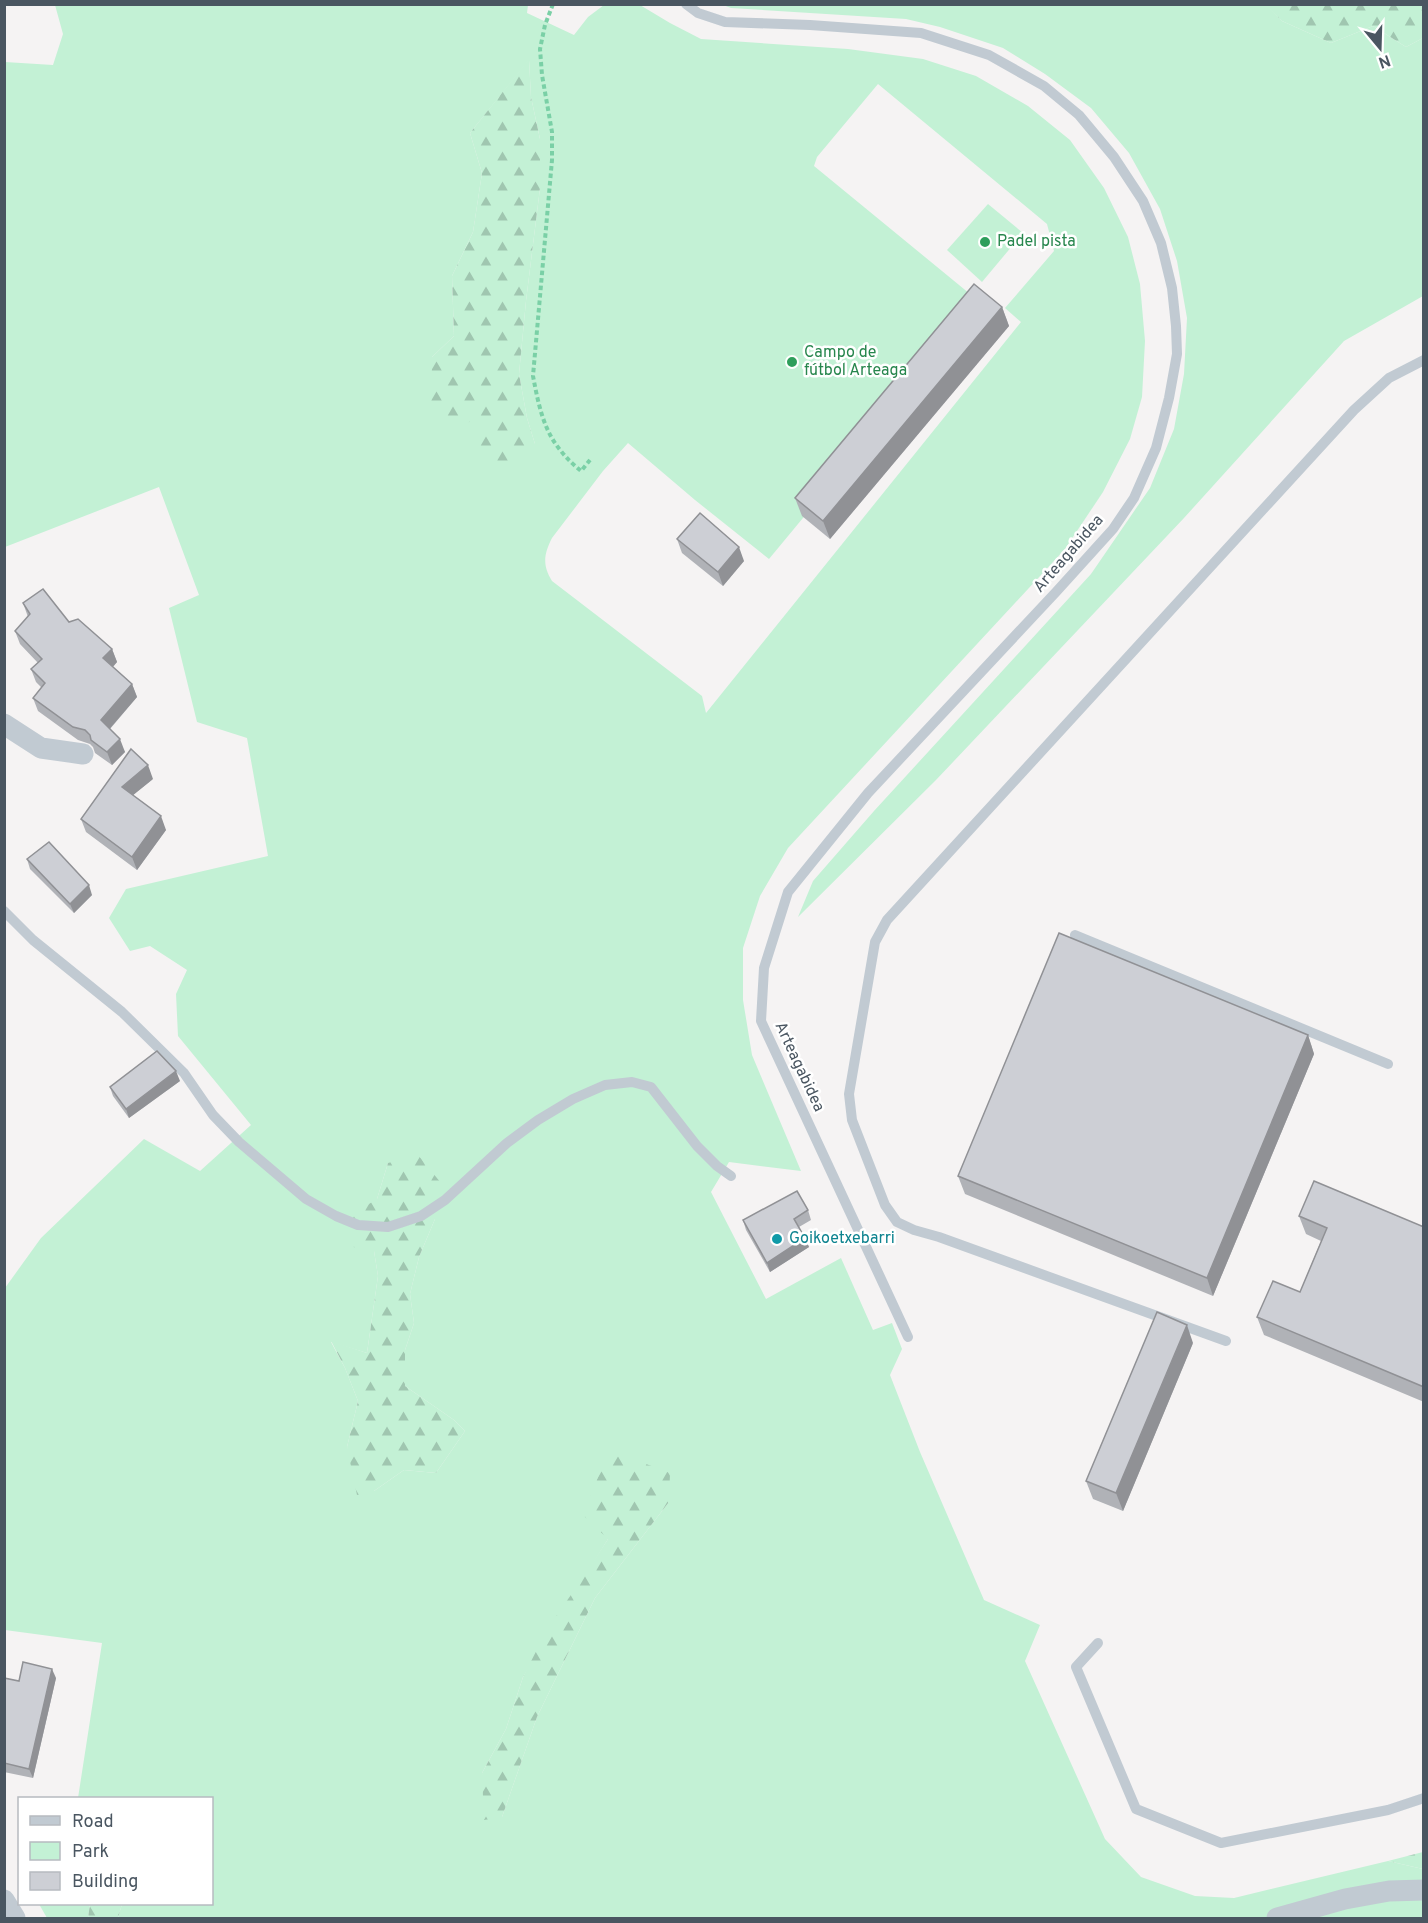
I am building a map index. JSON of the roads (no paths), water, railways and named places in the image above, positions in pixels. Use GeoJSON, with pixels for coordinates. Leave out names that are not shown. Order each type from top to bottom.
{"type":"FeatureCollection","features":[{"type":"Feature","properties":{"kind":"street"},"geometry":{"type":"LineString","coordinates":[[4,724],[41,748],[83,754]]}},
{"type":"Feature","properties":{"kind":"street"},"geometry":{"type":"LineString","coordinates":[[1277,1918],[1345,1899],[1389,1891],[1424,1890]]}},
{"type":"Feature","properties":{"kind":"street"},"geometry":{"type":"LineString","coordinates":[[4,1900],[15,1918]]}},
{"type":"Feature","properties":{"kind":"lane","name":"Arteagabidea"},"geometry":{"type":"LineString","coordinates":[[686,4],[698,14],[726,22],[921,33],[989,55],[1044,86],[1079,115],[1114,157],[1143,201],[1161,243],[1172,288],[1177,354],[1156,448],[1134,498],[1113,529],[868,793],[788,892],[764,968],[761,1021],[908,1337]]}},
{"type":"Feature","properties":{"kind":"lane"},"geometry":{"type":"LineString","coordinates":[[1226,1341],[897,1222],[885,1205],[852,1120],[849,1094],[874,942],[887,920],[1354,410],[1389,378],[1424,360]]}},
{"type":"Feature","properties":{"kind":"lane"},"geometry":{"type":"LineString","coordinates":[[4,911],[33,940],[122,1012],[184,1073],[213,1115],[239,1143],[306,1199],[358,1226],[388,1227],[421,1216],[445,1200],[507,1143],[538,1120],[573,1099],[605,1085],[632,1082],[651,1087],[697,1146],[717,1167],[731,1176]]}},
{"type":"Feature","properties":{"kind":"lane"},"geometry":{"type":"LineString","coordinates":[[1075,935],[1388,1064]]}},
{"type":"Feature","properties":{"kind":"lane"},"geometry":{"type":"LineString","coordinates":[[1098,1643],[1076,1667],[1136,1809],[1221,1843],[1388,1810],[1424,1798]]}},
{"type":"Feature","properties":{"kind":"place","name":"Padel pista"},"geometry":{"type":"Point","coordinates":[985,242]}},
{"type":"Feature","properties":{"kind":"place","name":"Campo de fútbol Arteaga"},"geometry":{"type":"Point","coordinates":[792,362]}},
{"type":"Feature","properties":{"kind":"place","name":"Goikoetxebarri"},"geometry":{"type":"Point","coordinates":[777,1239]}}]}
